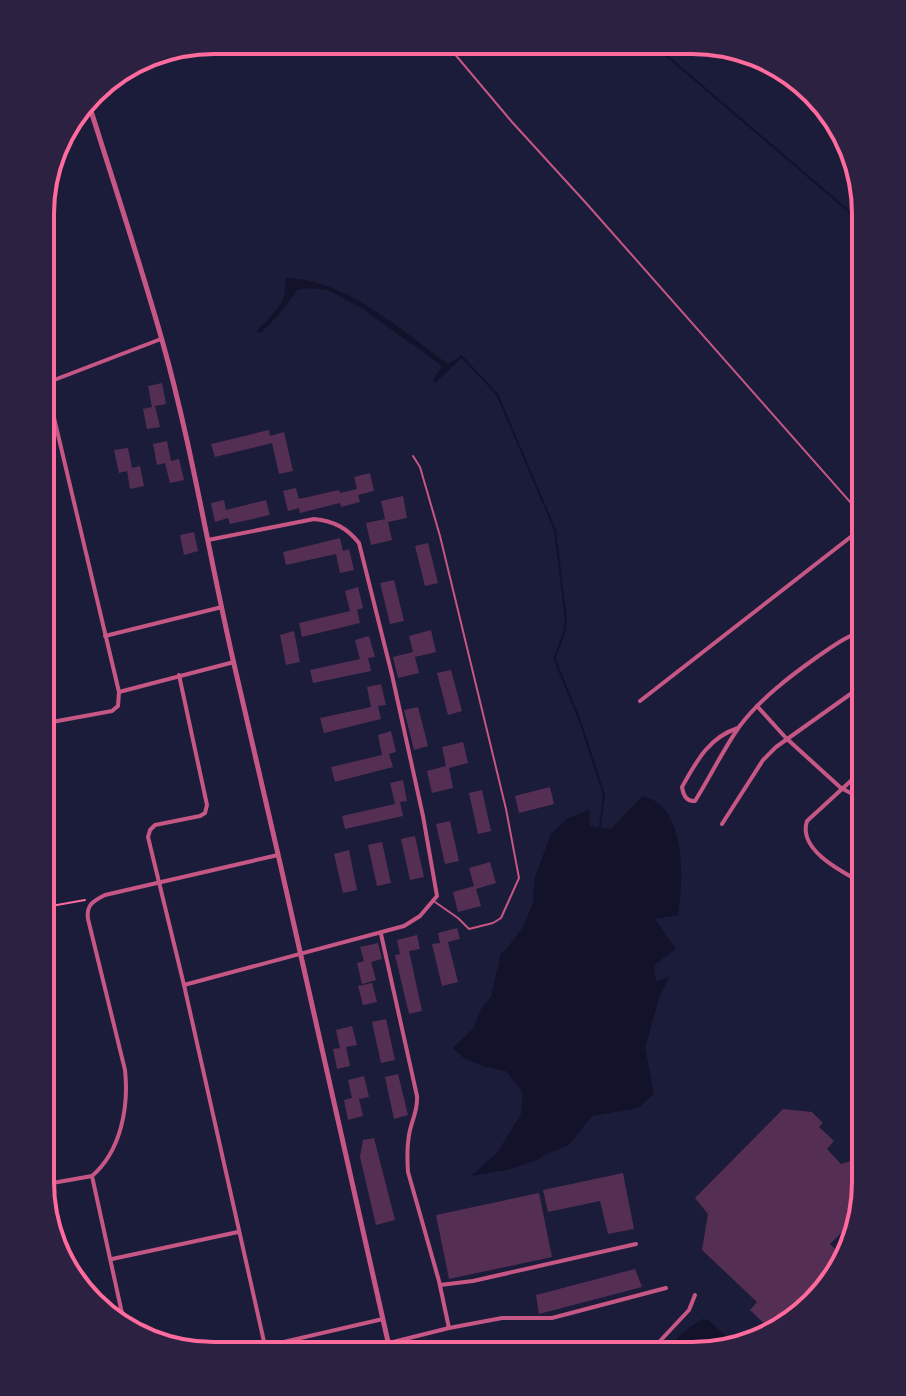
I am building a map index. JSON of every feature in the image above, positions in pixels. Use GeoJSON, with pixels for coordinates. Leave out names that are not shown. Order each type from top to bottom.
{"type":"FeatureCollection","features":[{"type":"Feature","properties":{"kind":"street"},"geometry":{"type":"LineString","coordinates":[[91,111],[177,399],[389,1342]]}},
{"type":"Feature","properties":{"kind":"street"},"geometry":{"type":"LineString","coordinates":[[54,380],[161,339]]}},
{"type":"Feature","properties":{"kind":"street"},"geometry":{"type":"LineString","coordinates":[[54,425],[119,692],[118,706],[112,711],[54,721]]}},
{"type":"Feature","properties":{"kind":"street"},"geometry":{"type":"LineString","coordinates":[[184,985],[404,926],[434,902],[437,896],[424,820],[392,675],[359,543],[339,525],[314,519],[208,540]]}},
{"type":"Feature","properties":{"kind":"street"},"geometry":{"type":"LineString","coordinates":[[640,701],[852,533]]}},
{"type":"Feature","properties":{"kind":"street"},"geometry":{"type":"LineString","coordinates":[[105,636],[222,607]]}},
{"type":"Feature","properties":{"kind":"street"},"geometry":{"type":"LineString","coordinates":[[738,728],[727,732],[700,754],[682,787],[688,800],[695,801],[738,728],[757,706],[794,673],[852,637]]}},
{"type":"Feature","properties":{"kind":"street"},"geometry":{"type":"LineString","coordinates":[[119,692],[234,662]]}},
{"type":"Feature","properties":{"kind":"street"},"geometry":{"type":"LineString","coordinates":[[179,675],[207,805],[205,813],[200,816],[155,825],[148,837],[161,883],[263,1342]]}},
{"type":"Feature","properties":{"kind":"street"},"geometry":{"type":"LineString","coordinates":[[722,824],[763,760],[786,738],[852,693]]}},
{"type":"Feature","properties":{"kind":"street"},"geometry":{"type":"LineString","coordinates":[[757,706],[786,738],[841,788],[852,794]]}},
{"type":"Feature","properties":{"kind":"street"},"geometry":{"type":"LineString","coordinates":[[852,779],[805,826],[807,838],[820,856],[852,876]]}},
{"type":"Feature","properties":{"kind":"street"},"geometry":{"type":"LineString","coordinates":[[54,1182],[92,1176],[104,1164],[114,1147],[125,1110],[127,1090],[122,1057],[88,914],[90,904],[120,891],[279,854]]}},
{"type":"Feature","properties":{"kind":"street"},"geometry":{"type":"LineString","coordinates":[[381,934],[417,1096],[417,1109],[410,1132],[408,1172],[449,1328]]}},
{"type":"Feature","properties":{"kind":"street"},"geometry":{"type":"LineString","coordinates":[[92,1176],[122,1313]]}},
{"type":"Feature","properties":{"kind":"street"},"geometry":{"type":"LineString","coordinates":[[112,1259],[238,1232]]}},
{"type":"Feature","properties":{"kind":"street"},"geometry":{"type":"LineString","coordinates":[[440,1285],[473,1281],[636,1244]]}},
{"type":"Feature","properties":{"kind":"street"},"geometry":{"type":"LineString","coordinates":[[393,1342],[502,1318],[552,1318],[666,1288]]}},
{"type":"Feature","properties":{"kind":"street"},"geometry":{"type":"LineString","coordinates":[[659,1342],[689,1310],[695,1295]]}},
{"type":"Feature","properties":{"kind":"street"},"geometry":{"type":"LineString","coordinates":[[278,1342],[383,1319]]}},
{"type":"Feature","properties":{"kind":"lane"},"geometry":{"type":"LineString","coordinates":[[455,54],[852,506]]}},
{"type":"Feature","properties":{"kind":"lane"},"geometry":{"type":"LineString","coordinates":[[413,456],[420,467],[440,536],[506,809],[519,878],[501,918],[493,923],[469,929],[434,902]]}},
{"type":"Feature","properties":{"kind":"path"},"geometry":{"type":"LineString","coordinates":[[54,906],[98,898]]}},
{"type":"Feature","properties":{"kind":"shaded area"},"geometry":{"type":"Polygon","coordinates":[[[286,278],[330,287],[351,297],[448,364],[462,358],[435,383],[433,380],[442,366],[363,309],[328,290],[297,290],[261,333],[256,332],[281,303],[286,278]]]}},
{"type":"Feature","properties":{"kind":"shaded area"},"geometry":{"type":"Polygon","coordinates":[[[643,796],[665,810],[672,823],[681,871],[678,915],[655,919],[676,949],[654,965],[656,982],[669,977],[659,998],[645,1048],[654,1094],[638,1108],[592,1116],[569,1145],[537,1160],[511,1169],[471,1176],[497,1153],[521,1114],[523,1093],[506,1071],[482,1066],[464,1058],[453,1048],[473,1029],[482,1007],[491,997],[501,953],[523,927],[533,903],[535,877],[551,834],[567,819],[589,810],[590,826],[611,829],[643,796]]]}},
{"type":"Feature","properties":{"kind":"shaded area"},"geometry":{"type":"Polygon","coordinates":[[[703,1319],[729,1338],[675,1342],[703,1319]]]}},
{"type":"Feature","properties":{"kind":"building"},"geometry":{"type":"Polygon","coordinates":[[[162,383],[166,404],[155,406],[160,427],[147,429],[143,409],[152,407],[148,386],[162,383]]]}},
{"type":"Feature","properties":{"kind":"building"},"geometry":{"type":"Polygon","coordinates":[[[269,430],[270,436],[284,432],[293,471],[279,474],[272,443],[215,457],[211,444],[269,430]]]}},
{"type":"Feature","properties":{"kind":"building"},"geometry":{"type":"Polygon","coordinates":[[[167,441],[171,461],[179,459],[184,480],[170,483],[165,463],[157,465],[153,444],[167,441]]]}},
{"type":"Feature","properties":{"kind":"building"},"geometry":{"type":"Polygon","coordinates":[[[128,448],[132,468],[140,466],[144,486],[130,489],[127,471],[119,473],[114,450],[128,448]]]}},
{"type":"Feature","properties":{"kind":"building"},"geometry":{"type":"Polygon","coordinates":[[[370,473],[374,491],[358,495],[360,502],[341,507],[340,503],[300,513],[299,508],[288,511],[283,491],[296,488],[299,499],[339,490],[340,493],[357,489],[354,477],[370,473]]]}},
{"type":"Feature","properties":{"kind":"building"},"geometry":{"type":"Polygon","coordinates":[[[403,496],[407,518],[388,522],[392,540],[371,545],[366,523],[385,519],[381,501],[403,496]]]}},
{"type":"Feature","properties":{"kind":"building"},"geometry":{"type":"Polygon","coordinates":[[[224,500],[226,510],[266,500],[270,515],[230,524],[228,518],[215,522],[211,503],[224,500]]]}},
{"type":"Feature","properties":{"kind":"building"},"geometry":{"type":"Polygon","coordinates":[[[194,532],[198,551],[184,555],[180,535],[194,532]]]}},
{"type":"Feature","properties":{"kind":"building"},"geometry":{"type":"Polygon","coordinates":[[[340,538],[343,551],[349,549],[354,570],[340,573],[336,554],[286,565],[283,552],[340,538]]]}},
{"type":"Feature","properties":{"kind":"building"},"geometry":{"type":"Polygon","coordinates":[[[428,543],[438,583],[425,586],[415,546],[428,543]]]}},
{"type":"Feature","properties":{"kind":"building"},"geometry":{"type":"Polygon","coordinates":[[[394,580],[404,621],[390,624],[380,583],[394,580]]]}},
{"type":"Feature","properties":{"kind":"building"},"geometry":{"type":"Polygon","coordinates":[[[358,587],[363,608],[357,610],[360,623],[302,637],[299,623],[350,611],[345,591],[358,587]]]}},
{"type":"Feature","properties":{"kind":"building"},"geometry":{"type":"Polygon","coordinates":[[[431,630],[436,652],[415,657],[419,673],[398,678],[393,657],[413,652],[409,636],[431,630]]]}},
{"type":"Feature","properties":{"kind":"building"},"geometry":{"type":"Polygon","coordinates":[[[294,631],[300,662],[286,665],[280,635],[294,631]]]}},
{"type":"Feature","properties":{"kind":"building"},"geometry":{"type":"Polygon","coordinates":[[[369,636],[375,657],[368,658],[371,671],[313,683],[310,670],[360,659],[355,640],[369,636]]]}},
{"type":"Feature","properties":{"kind":"building"},"geometry":{"type":"Polygon","coordinates":[[[451,670],[462,711],[448,715],[437,673],[451,670]]]}},
{"type":"Feature","properties":{"kind":"building"},"geometry":{"type":"Polygon","coordinates":[[[381,684],[386,705],[378,706],[381,719],[324,733],[320,718],[371,707],[367,687],[381,684]]]}},
{"type":"Feature","properties":{"kind":"building"},"geometry":{"type":"Polygon","coordinates":[[[418,707],[428,746],[414,750],[404,710],[418,707]]]}},
{"type":"Feature","properties":{"kind":"building"},"geometry":{"type":"Polygon","coordinates":[[[391,731],[396,752],[389,754],[393,767],[335,782],[331,767],[382,755],[378,735],[391,731]]]}},
{"type":"Feature","properties":{"kind":"building"},"geometry":{"type":"Polygon","coordinates":[[[463,742],[468,763],[449,768],[453,788],[432,793],[427,771],[446,766],[442,747],[463,742]]]}},
{"type":"Feature","properties":{"kind":"building"},"geometry":{"type":"Polygon","coordinates":[[[403,780],[407,801],[400,802],[403,816],[345,829],[342,816],[395,804],[390,783],[403,780]]]}},
{"type":"Feature","properties":{"kind":"building"},"geometry":{"type":"Polygon","coordinates":[[[550,787],[554,804],[519,813],[515,796],[550,787]]]}},
{"type":"Feature","properties":{"kind":"building"},"geometry":{"type":"Polygon","coordinates":[[[482,790],[491,831],[478,834],[469,793],[482,790]]]}},
{"type":"Feature","properties":{"kind":"building"},"geometry":{"type":"Polygon","coordinates":[[[450,821],[459,861],[445,864],[436,824],[450,821]]]}},
{"type":"Feature","properties":{"kind":"building"},"geometry":{"type":"Polygon","coordinates":[[[415,836],[424,877],[410,880],[401,839],[415,836]]]}},
{"type":"Feature","properties":{"kind":"building"},"geometry":{"type":"Polygon","coordinates":[[[382,842],[391,883],[377,886],[368,845],[382,842]]]}},
{"type":"Feature","properties":{"kind":"building"},"geometry":{"type":"Polygon","coordinates":[[[349,850],[357,890],[343,893],[334,854],[349,850]]]}},
{"type":"Feature","properties":{"kind":"building"},"geometry":{"type":"Polygon","coordinates":[[[490,862],[496,883],[476,889],[481,906],[458,912],[453,892],[474,886],[469,868],[490,862]]]}},
{"type":"Feature","properties":{"kind":"building"},"geometry":{"type":"Polygon","coordinates":[[[457,928],[460,939],[448,942],[458,982],[442,986],[432,944],[440,943],[438,933],[457,928]]]}},
{"type":"Feature","properties":{"kind":"building"},"geometry":{"type":"Polygon","coordinates":[[[417,935],[420,949],[409,951],[422,1011],[409,1014],[395,955],[400,954],[397,940],[417,935]]]}},
{"type":"Feature","properties":{"kind":"building"},"geometry":{"type":"Polygon","coordinates":[[[378,943],[382,959],[371,962],[376,980],[362,984],[357,963],[364,961],[360,947],[378,943]]]}},
{"type":"Feature","properties":{"kind":"building"},"geometry":{"type":"Polygon","coordinates":[[[372,983],[377,1002],[363,1005],[358,986],[372,983]]]}},
{"type":"Feature","properties":{"kind":"building"},"geometry":{"type":"Polygon","coordinates":[[[386,1019],[395,1060],[381,1063],[372,1022],[386,1019]]]}},
{"type":"Feature","properties":{"kind":"building"},"geometry":{"type":"Polygon","coordinates":[[[352,1026],[357,1045],[346,1047],[350,1066],[337,1069],[333,1049],[340,1048],[336,1030],[352,1026]]]}},
{"type":"Feature","properties":{"kind":"building"},"geometry":{"type":"Polygon","coordinates":[[[398,1074],[408,1115],[394,1119],[385,1077],[398,1074]]]}},
{"type":"Feature","properties":{"kind":"building"},"geometry":{"type":"Polygon","coordinates":[[[364,1076],[369,1097],[359,1099],[363,1116],[348,1120],[344,1100],[352,1098],[348,1080],[364,1076]]]}},
{"type":"Feature","properties":{"kind":"building"},"geometry":{"type":"Polygon","coordinates":[[[783,1109],[812,1112],[823,1123],[819,1127],[834,1141],[827,1149],[841,1164],[852,1160],[852,1193],[845,1229],[830,1244],[836,1253],[805,1295],[790,1309],[765,1324],[750,1310],[757,1302],[702,1250],[708,1214],[695,1198],[783,1109]]]}},
{"type":"Feature","properties":{"kind":"building"},"geometry":{"type":"Polygon","coordinates":[[[374,1138],[395,1220],[376,1225],[360,1157],[363,1140],[374,1138]]]}},
{"type":"Feature","properties":{"kind":"building"},"geometry":{"type":"Polygon","coordinates":[[[623,1173],[634,1229],[608,1234],[600,1201],[548,1212],[543,1190],[623,1173]]]}},
{"type":"Feature","properties":{"kind":"building"},"geometry":{"type":"Polygon","coordinates":[[[539,1193],[552,1257],[449,1279],[436,1215],[539,1193]]]}},
{"type":"Feature","properties":{"kind":"building"},"geometry":{"type":"Polygon","coordinates":[[[635,1269],[642,1287],[539,1314],[536,1295],[635,1269]]]}},
{"type":"Feature","properties":{"kind":"waterway"},"geometry":{"type":"LineString","coordinates":[[665,54],[852,214]]}},
{"type":"Feature","properties":{"kind":"waterway"},"geometry":{"type":"LineString","coordinates":[[461,356],[497,394],[555,530],[566,620],[555,660],[580,721],[604,795],[600,827]]}}]}
